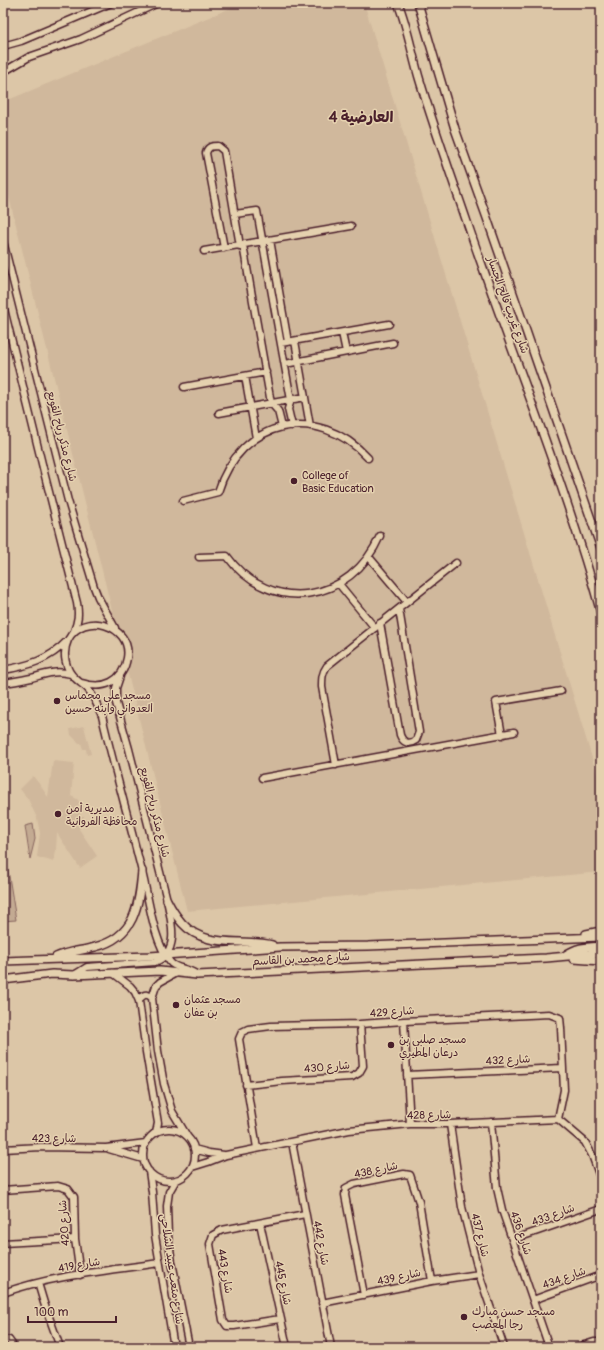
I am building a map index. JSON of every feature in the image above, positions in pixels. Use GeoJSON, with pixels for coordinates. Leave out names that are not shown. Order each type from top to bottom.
{"type":"FeatureCollection","features":[{"type":"Feature","properties":{"kind":"main road","name":"شارع غريب فالح الجسار"},"geometry":{"type":"LineString","coordinates":[[398,3],[403,15],[419,80],[467,224],[584,552],[601,613]]}},
{"type":"Feature","properties":{"kind":"main road","name":"شارع غريب فالح الجسار"},"geometry":{"type":"LineString","coordinates":[[418,3],[455,129],[490,225],[601,548]]}},
{"type":"Feature","properties":{"kind":"main road"},"geometry":{"type":"LineString","coordinates":[[51,959],[66,952],[104,945],[121,934],[134,917],[138,907],[142,872]]}},
{"type":"Feature","properties":{"kind":"main road"},"geometry":{"type":"LineString","coordinates":[[167,900],[181,923],[187,929],[202,937],[218,940],[250,941],[280,947]]}},
{"type":"Feature","properties":{"kind":"main road"},"geometry":{"type":"LineString","coordinates":[[568,939],[601,930]]}},
{"type":"Feature","properties":{"kind":"main road","name":"شارع محمد بن القاسم"},"geometry":{"type":"LineString","coordinates":[[3,961],[150,956],[280,947],[368,946],[601,937]]}},
{"type":"Feature","properties":{"kind":"main road"},"geometry":{"type":"LineString","coordinates":[[564,956],[572,950],[579,948],[601,946]]}},
{"type":"Feature","properties":{"kind":"main road","name":"شارع محمد بن القاسم"},"geometry":{"type":"LineString","coordinates":[[3,980],[47,974],[74,975],[160,971],[197,975],[546,958],[601,953]]}},
{"type":"Feature","properties":{"kind":"main road"},"geometry":{"type":"LineString","coordinates":[[546,958],[601,961]]}},
{"type":"Feature","properties":{"kind":"street"},"geometry":{"type":"LineString","coordinates":[[3,46],[21,41],[111,3]]}},
{"type":"Feature","properties":{"kind":"street"},"geometry":{"type":"LineString","coordinates":[[3,72],[29,57],[81,39],[158,3]]}},
{"type":"Feature","properties":{"kind":"street"},"geometry":{"type":"LineString","coordinates":[[224,248],[206,153],[212,146],[218,146],[224,151],[271,403],[278,411],[282,427]]}},
{"type":"Feature","properties":{"kind":"street"},"geometry":{"type":"LineString","coordinates":[[235,214],[257,211],[291,400],[288,409],[292,426]]}},
{"type":"Feature","properties":{"kind":"street"},"geometry":{"type":"LineString","coordinates":[[204,251],[351,226]]}},
{"type":"Feature","properties":{"kind":"street"},"geometry":{"type":"LineString","coordinates":[[270,240],[288,342]]}},
{"type":"Feature","properties":{"kind":"street","name":"شارع مذكر رباح القوبع"},"geometry":{"type":"LineString","coordinates":[[3,241],[76,530],[98,598],[116,630]]}},
{"type":"Feature","properties":{"kind":"street"},"geometry":{"type":"LineString","coordinates":[[3,305],[78,603],[78,621],[73,634]]}},
{"type":"Feature","properties":{"kind":"street"},"geometry":{"type":"LineString","coordinates":[[281,343],[389,324]]}},
{"type":"Feature","properties":{"kind":"street"},"geometry":{"type":"LineString","coordinates":[[342,333],[346,352]]}},
{"type":"Feature","properties":{"kind":"street"},"geometry":{"type":"LineString","coordinates":[[295,341],[310,426]]}},
{"type":"Feature","properties":{"kind":"street"},"geometry":{"type":"LineString","coordinates":[[285,364],[393,343]]}},
{"type":"Feature","properties":{"kind":"street"},"geometry":{"type":"LineString","coordinates":[[184,387],[266,372]]}},
{"type":"Feature","properties":{"kind":"street"},"geometry":{"type":"LineString","coordinates":[[245,376],[256,438]]}},
{"type":"Feature","properties":{"kind":"street"},"geometry":{"type":"LineString","coordinates":[[219,413],[305,397]]}},
{"type":"Feature","properties":{"kind":"street"},"geometry":{"type":"LineString","coordinates":[[183,501],[218,492],[228,466],[237,454],[256,438],[282,427],[310,426],[324,428],[344,437],[359,448],[368,458]]}},
{"type":"Feature","properties":{"kind":"street"},"geometry":{"type":"LineString","coordinates":[[200,557],[227,556],[248,578],[265,587],[283,593],[308,594],[339,584],[357,571],[369,557],[380,536]]}},
{"type":"Feature","properties":{"kind":"street"},"geometry":{"type":"LineString","coordinates":[[369,557],[407,602]]}},
{"type":"Feature","properties":{"kind":"street"},"geometry":{"type":"LineString","coordinates":[[336,764],[322,687],[323,672],[327,666],[456,563]]}},
{"type":"Feature","properties":{"kind":"street"},"geometry":{"type":"LineString","coordinates":[[339,584],[375,628]]}},
{"type":"Feature","properties":{"kind":"street"},"geometry":{"type":"LineString","coordinates":[[380,623],[400,735],[405,742],[413,742],[416,740],[419,732],[398,609]]}},
{"type":"Feature","properties":{"kind":"street"},"geometry":{"type":"LineString","coordinates":[[3,670],[37,662],[54,653],[79,628],[94,623],[109,626],[116,630],[127,646],[128,656],[126,666],[121,675],[107,685],[90,686],[82,683]]}},
{"type":"Feature","properties":{"kind":"street"},"geometry":{"type":"LineString","coordinates":[[68,640],[65,648],[67,666],[71,674],[82,683],[92,695],[102,716],[156,933],[170,962],[174,965],[190,970],[197,975]]}},
{"type":"Feature","properties":{"kind":"street"},"geometry":{"type":"LineString","coordinates":[[3,684],[49,673],[60,672],[71,674]]}},
{"type":"Feature","properties":{"kind":"street","name":"شارع مذكر رباح القوبع"},"geometry":{"type":"LineString","coordinates":[[121,675],[116,688],[116,703],[129,749],[171,920],[173,937],[171,946],[165,954]]}},
{"type":"Feature","properties":{"kind":"street"},"geometry":{"type":"LineString","coordinates":[[502,735],[496,702],[561,691]]}},
{"type":"Feature","properties":{"kind":"street"},"geometry":{"type":"LineString","coordinates":[[262,778],[514,732]]}},
{"type":"Feature","properties":{"kind":"street"},"geometry":{"type":"LineString","coordinates":[[413,742],[414,750]]}},
{"type":"Feature","properties":{"kind":"street"},"geometry":{"type":"LineString","coordinates":[[74,975],[87,967],[154,962],[165,954]]}},
{"type":"Feature","properties":{"kind":"street"},"geometry":{"type":"LineString","coordinates":[[113,973],[136,992],[139,1001],[158,1123],[156,1132]]}},
{"type":"Feature","properties":{"kind":"street"},"geometry":{"type":"LineString","coordinates":[[176,973],[156,986],[152,998],[158,1051],[164,1084],[172,1111],[194,1149],[194,1161],[188,1173],[176,1180],[161,1180],[154,1176],[149,1171],[144,1159],[143,1151],[150,1137],[156,1132],[172,1129],[186,1136]]}},
{"type":"Feature","properties":{"kind":"street"},"geometry":{"type":"LineString","coordinates":[[139,1001],[141,997],[145,995],[149,995],[152,998]]}},
{"type":"Feature","properties":{"kind":"street","name":"شارع 429"},"geometry":{"type":"LineString","coordinates":[[257,1148],[239,1039],[242,1032],[248,1028],[360,1024],[549,1014],[560,1018],[561,1028],[564,1090],[558,1119]]}},
{"type":"Feature","properties":{"kind":"street"},"geometry":{"type":"LineString","coordinates":[[404,1021],[410,1124]]}},
{"type":"Feature","properties":{"kind":"street","name":"شارع 430"},"geometry":{"type":"LineString","coordinates":[[246,1085],[282,1081],[352,1077],[359,1073],[363,1066],[360,1024]]}},
{"type":"Feature","properties":{"kind":"street","name":"شارع 432"},"geometry":{"type":"LineString","coordinates":[[407,1075],[562,1068]]}},
{"type":"Feature","properties":{"kind":"street"},"geometry":{"type":"LineString","coordinates":[[558,1119],[584,1142],[592,1155],[601,1180]]}},
{"type":"Feature","properties":{"kind":"street","name":"شارع 428"},"geometry":{"type":"LineString","coordinates":[[192,1167],[226,1155],[349,1130],[410,1124],[450,1124],[558,1119]]}},
{"type":"Feature","properties":{"kind":"street","name":"شارع 436"},"geometry":{"type":"LineString","coordinates":[[491,1122],[497,1188],[502,1210],[549,1347]]}},
{"type":"Feature","properties":{"kind":"street","name":"شارع 437"},"geometry":{"type":"LineString","coordinates":[[450,1124],[462,1207],[479,1274],[504,1347]]}},
{"type":"Feature","properties":{"kind":"street","name":"شارع 442"},"geometry":{"type":"LineString","coordinates":[[292,1142],[331,1347]]}},
{"type":"Feature","properties":{"kind":"street","name":"شارع 423"},"geometry":{"type":"LineString","coordinates":[[3,1149],[41,1147],[106,1148],[146,1143]]}},
{"type":"Feature","properties":{"kind":"street","name":"شارع 423"},"geometry":{"type":"LineString","coordinates":[[106,1148],[144,1159]]}},
{"type":"Feature","properties":{"kind":"street","name":"شارع 428"},"geometry":{"type":"LineString","coordinates":[[194,1149],[226,1155]]}},
{"type":"Feature","properties":{"kind":"street","name":"شارع متعب عبيد الشلاحى"},"geometry":{"type":"LineString","coordinates":[[149,1171],[152,1192],[154,1235],[174,1347]]}},
{"type":"Feature","properties":{"kind":"street","name":"شارع 438"},"geometry":{"type":"LineString","coordinates":[[364,1295],[345,1195],[346,1188],[354,1184],[404,1174],[410,1175],[419,1202],[432,1281]]}},
{"type":"Feature","properties":{"kind":"street","name":"شارع متعب عبيد الشلاحى"},"geometry":{"type":"LineString","coordinates":[[176,1180],[169,1192],[167,1206],[168,1236],[189,1347]]}},
{"type":"Feature","properties":{"kind":"street","name":"شارع 420"},"geometry":{"type":"LineString","coordinates":[[3,1190],[58,1186],[68,1189],[74,1197],[75,1239],[80,1274]]}},
{"type":"Feature","properties":{"kind":"street","name":"شارع 433"},"geometry":{"type":"LineString","coordinates":[[512,1240],[601,1209]]}},
{"type":"Feature","properties":{"kind":"street","name":"شارع 443"},"geometry":{"type":"LineString","coordinates":[[280,1319],[227,1326],[223,1320],[210,1244],[214,1235],[222,1230],[305,1214]]}},
{"type":"Feature","properties":{"kind":"street","name":"شارع 445"},"geometry":{"type":"LineString","coordinates":[[260,1223],[287,1347]]}},
{"type":"Feature","properties":{"kind":"street"},"geometry":{"type":"LineString","coordinates":[[3,1243],[75,1239]]}},
{"type":"Feature","properties":{"kind":"street","name":"شارع 419"},"geometry":{"type":"LineString","coordinates":[[3,1293],[38,1283],[80,1274],[159,1263]]}},
{"type":"Feature","properties":{"kind":"street","name":"شارع 439"},"geometry":{"type":"LineString","coordinates":[[322,1303],[432,1281],[479,1274]]}},
{"type":"Feature","properties":{"kind":"street","name":"شارع 434"},"geometry":{"type":"LineString","coordinates":[[533,1300],[601,1275]]}},
{"type":"Feature","properties":{"kind":"street"},"geometry":{"type":"LineString","coordinates":[[38,1283],[60,1347]]}},
{"type":"Feature","properties":{"kind":"street"},"geometry":{"type":"LineString","coordinates":[[3,1339],[9,1340],[14,1347]]}},
{"type":"Feature","properties":{"kind":"street"},"geometry":{"type":"LineString","coordinates":[[578,1347],[594,1342],[601,1342]]}},
{"type":"Feature","properties":{"kind":"shaded area","name":"College of Basic Education"},"geometry":{"type":"Polygon","coordinates":[[[243,3],[364,3],[601,788],[601,872],[187,911],[3,173],[3,102],[243,3]]]}},
{"type":"Feature","properties":{"kind":"shaded area"},"geometry":{"type":"Polygon","coordinates":[[[84,726],[91,754],[87,755],[86,749],[83,749],[81,743],[79,743],[71,735],[70,729],[84,726]]]}},
{"type":"Feature","properties":{"kind":"shaded area","name":"مديرية أمن محافظة الفروانية"},"geometry":{"type":"Polygon","coordinates":[[[53,761],[74,763],[71,796],[77,799],[81,804],[78,805],[81,816],[84,816],[79,829],[97,856],[80,868],[57,833],[54,862],[37,857],[40,833],[37,818],[28,799],[20,789],[33,776],[48,797],[53,761]]]}},
{"type":"Feature","properties":{"kind":"shaded area"},"geometry":{"type":"Polygon","coordinates":[[[33,824],[35,839],[30,859],[25,826],[33,824]]]}},
{"type":"Feature","properties":{"kind":"shaded area"},"geometry":{"type":"Polygon","coordinates":[[[3,839],[16,920],[3,921],[3,839]]]}},
{"type":"Feature","properties":{"kind":"place","name":"College of Basic Education"},"geometry":{"type":"Point","coordinates":[294,481]}},
{"type":"Feature","properties":{"kind":"place","name":"مسجد علي محماس العدواني وابنه حسين"},"geometry":{"type":"Point","coordinates":[57,701]}},
{"type":"Feature","properties":{"kind":"place","name":"مديرية أمن محافظة الفروانية"},"geometry":{"type":"Point","coordinates":[58,814]}},
{"type":"Feature","properties":{"kind":"place","name":"مسجد عثمان بن عفان"},"geometry":{"type":"Point","coordinates":[176,1005]}},
{"type":"Feature","properties":{"kind":"place","name":"مسجد صلبي بن درعان المطيري"},"geometry":{"type":"Point","coordinates":[391,1045]}},
{"type":"Feature","properties":{"kind":"place","name":"مسجد حسن مبارك رجا المعصب"},"geometry":{"type":"Point","coordinates":[464,1317]}},
{"type":"Feature","properties":{"kind":"district","name":"العارضية 4"},"geometry":{"type":"Point","coordinates":[361,117]}}]}
